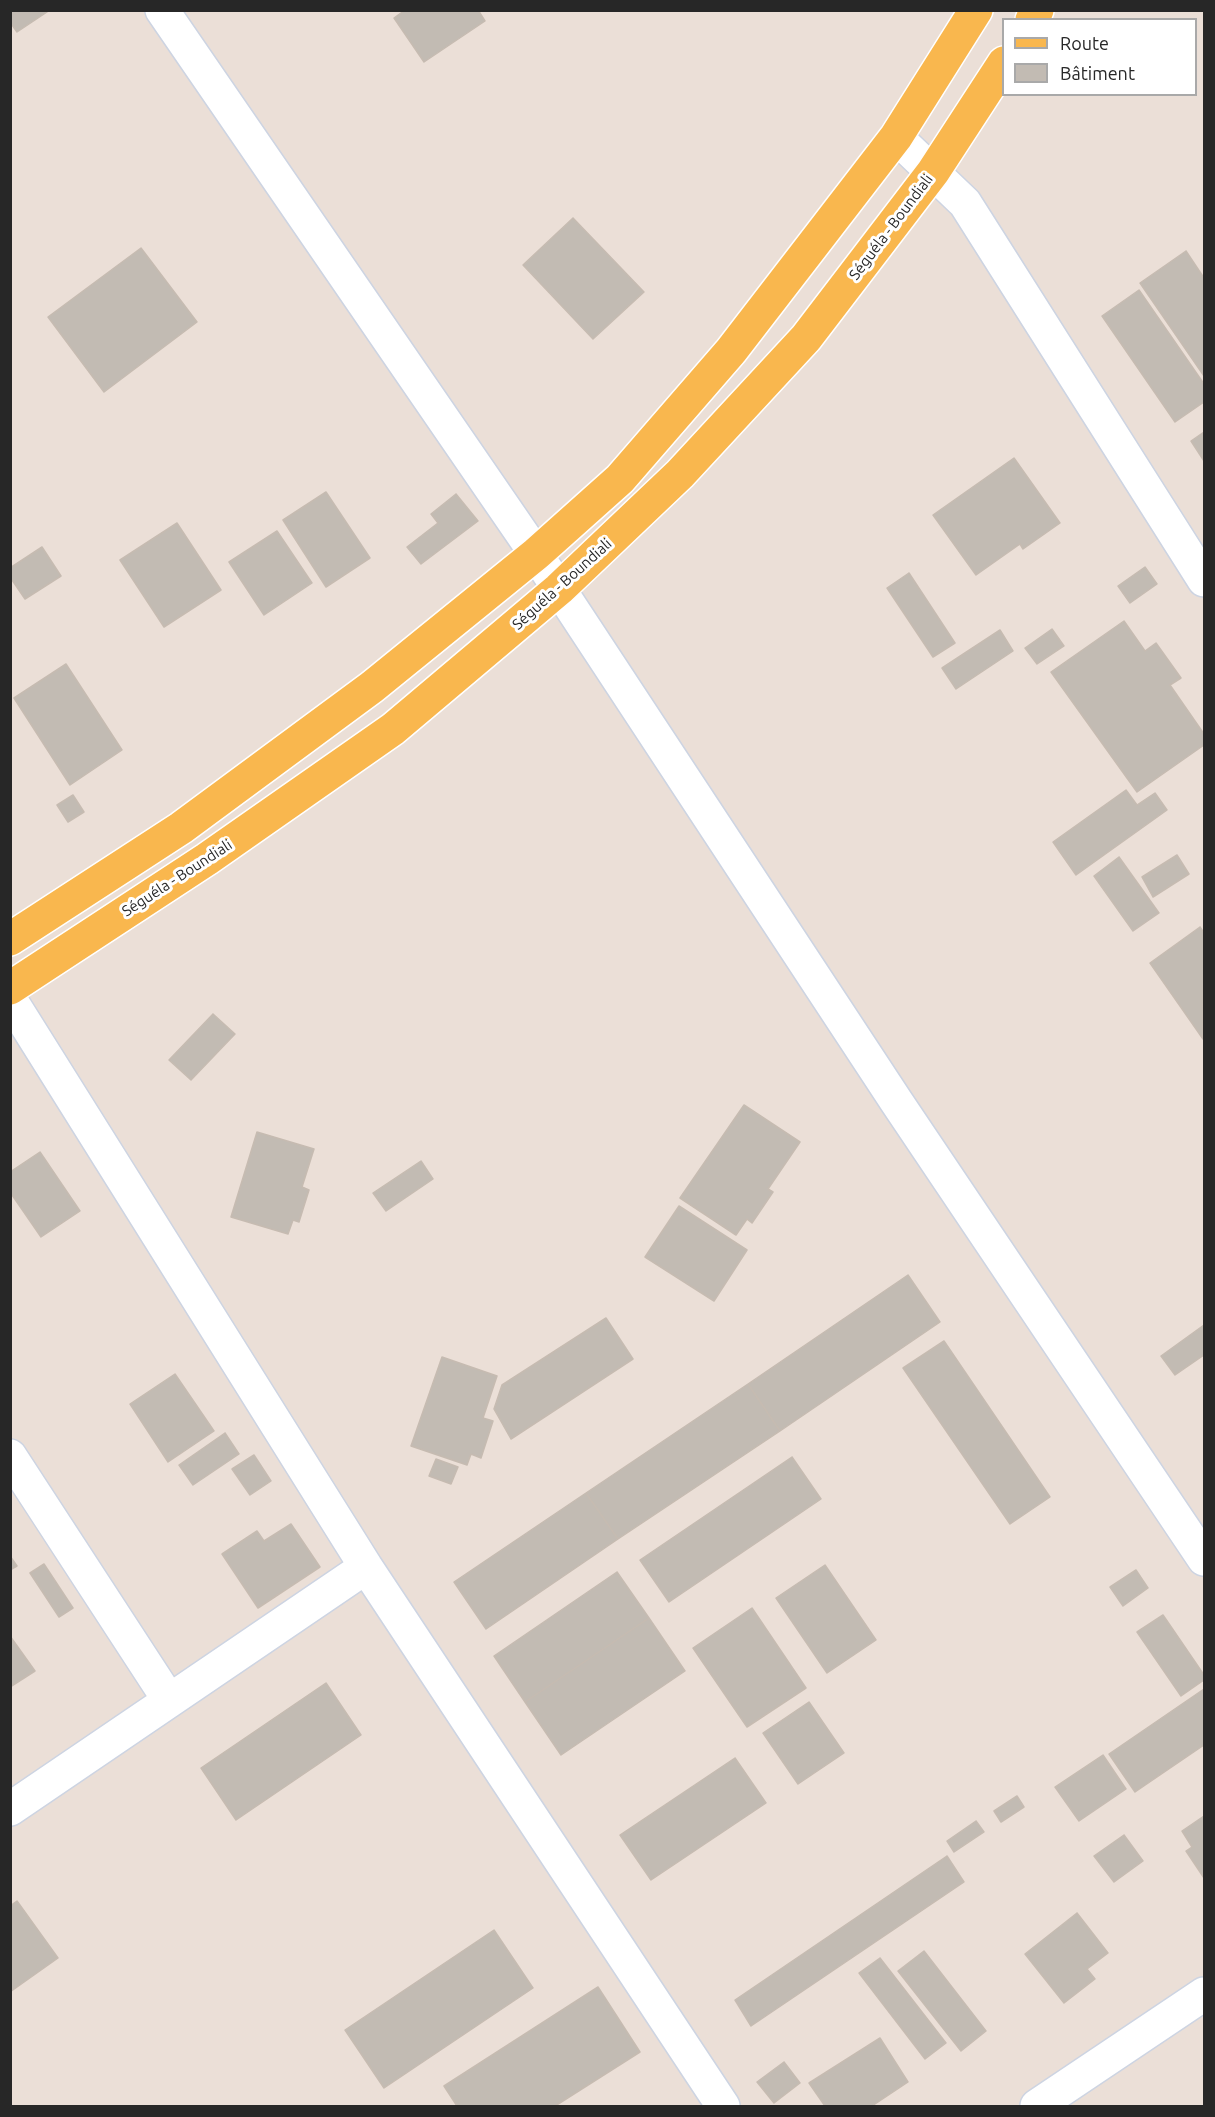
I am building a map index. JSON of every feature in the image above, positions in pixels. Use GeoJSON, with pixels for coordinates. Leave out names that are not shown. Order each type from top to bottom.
{"type":"FeatureCollection","features":[{"type":"Feature","properties":{"kind":"main road"},"geometry":{"type":"LineString","coordinates":[[10,939],[181,828],[372,687],[536,554],[620,479],[731,351],[896,137],[976,10]]}},
{"type":"Feature","properties":{"kind":"main road","name":"Séguéla - Boundiali"},"geometry":{"type":"LineString","coordinates":[[10,988],[207,859],[393,729],[559,589],[680,474],[806,338],[933,172],[1002,66]]}},
{"type":"Feature","properties":{"kind":"street"},"geometry":{"type":"LineString","coordinates":[[162,10],[536,554],[896,1101],[1204,1559]]}},
{"type":"Feature","properties":{"kind":"street"},"geometry":{"type":"LineString","coordinates":[[896,137],[965,203],[1204,580]]}},
{"type":"Feature","properties":{"kind":"street"},"geometry":{"type":"LineString","coordinates":[[10,999],[366,1567],[723,2106]]}},
{"type":"Feature","properties":{"kind":"street"},"geometry":{"type":"LineString","coordinates":[[10,1456],[169,1701]]}},
{"type":"Feature","properties":{"kind":"street"},"geometry":{"type":"LineString","coordinates":[[10,1809],[366,1567]]}},
{"type":"Feature","properties":{"kind":"street"},"geometry":{"type":"LineString","coordinates":[[1037,2106],[1204,1994]]}},
{"type":"Feature","properties":{"kind":"building"},"geometry":{"type":"Polygon","coordinates":[[[10,10],[50,10],[17,32],[10,22],[10,10]]]}},
{"type":"Feature","properties":{"kind":"building"},"geometry":{"type":"Polygon","coordinates":[[[405,10],[478,10],[485,21],[424,62],[394,18],[405,10]]]}},
{"type":"Feature","properties":{"kind":"building"},"geometry":{"type":"Polygon","coordinates":[[[573,218],[644,292],[593,339],[523,265],[573,218]]]}},
{"type":"Feature","properties":{"kind":"building"},"geometry":{"type":"Polygon","coordinates":[[[141,248],[197,322],[104,392],[48,317],[141,248]]]}},
{"type":"Feature","properties":{"kind":"building"},"geometry":{"type":"Polygon","coordinates":[[[1186,251],[1204,278],[1204,376],[1140,283],[1186,251]]]}},
{"type":"Feature","properties":{"kind":"building"},"geometry":{"type":"Polygon","coordinates":[[[1139,290],[1204,384],[1204,402],[1175,422],[1102,316],[1139,290]]]}},
{"type":"Feature","properties":{"kind":"building"},"geometry":{"type":"Polygon","coordinates":[[[1204,432],[1204,461],[1191,441],[1204,432]]]}},
{"type":"Feature","properties":{"kind":"building"},"geometry":{"type":"Polygon","coordinates":[[[1014,458],[1060,523],[1023,549],[1020,544],[976,575],[933,515],[1014,458]]]}},
{"type":"Feature","properties":{"kind":"building"},"geometry":{"type":"Polygon","coordinates":[[[326,492],[370,558],[326,587],[283,520],[326,492]]]}},
{"type":"Feature","properties":{"kind":"building"},"geometry":{"type":"Polygon","coordinates":[[[456,494],[478,521],[421,564],[407,547],[438,523],[431,514],[456,494]]]}},
{"type":"Feature","properties":{"kind":"building"},"geometry":{"type":"Polygon","coordinates":[[[177,523],[221,590],[164,627],[120,560],[177,523]]]}},
{"type":"Feature","properties":{"kind":"building"},"geometry":{"type":"Polygon","coordinates":[[[277,531],[312,583],[264,615],[229,562],[277,531]]]}},
{"type":"Feature","properties":{"kind":"building"},"geometry":{"type":"Polygon","coordinates":[[[42,547],[61,576],[25,599],[10,577],[10,568],[42,547]]]}},
{"type":"Feature","properties":{"kind":"building"},"geometry":{"type":"Polygon","coordinates":[[[1145,567],[1157,584],[1130,603],[1118,586],[1145,567]]]}},
{"type":"Feature","properties":{"kind":"building"},"geometry":{"type":"Polygon","coordinates":[[[909,573],[955,643],[933,657],[887,588],[909,573]]]}},
{"type":"Feature","properties":{"kind":"building"},"geometry":{"type":"Polygon","coordinates":[[[1124,621],[1145,651],[1156,643],[1181,678],[1170,685],[1204,734],[1204,745],[1137,792],[1051,672],[1124,621]]]}},
{"type":"Feature","properties":{"kind":"building"},"geometry":{"type":"Polygon","coordinates":[[[1052,629],[1064,646],[1037,664],[1025,648],[1052,629]]]}},
{"type":"Feature","properties":{"kind":"building"},"geometry":{"type":"Polygon","coordinates":[[[1000,630],[1013,651],[956,689],[942,668],[1000,630]]]}},
{"type":"Feature","properties":{"kind":"building"},"geometry":{"type":"Polygon","coordinates":[[[66,664],[122,750],[70,785],[14,698],[66,664]]]}},
{"type":"Feature","properties":{"kind":"building"},"geometry":{"type":"Polygon","coordinates":[[[1126,790],[1137,805],[1155,793],[1167,810],[1076,875],[1053,842],[1126,790]]]}},
{"type":"Feature","properties":{"kind":"building"},"geometry":{"type":"Polygon","coordinates":[[[73,795],[84,812],[68,822],[57,805],[73,795]]]}},
{"type":"Feature","properties":{"kind":"building"},"geometry":{"type":"Polygon","coordinates":[[[1177,855],[1189,874],[1153,897],[1142,877],[1177,855]]]}},
{"type":"Feature","properties":{"kind":"building"},"geometry":{"type":"Polygon","coordinates":[[[1119,857],[1159,913],[1133,931],[1094,876],[1119,857]]]}},
{"type":"Feature","properties":{"kind":"building"},"geometry":{"type":"Polygon","coordinates":[[[1200,927],[1204,933],[1203,1039],[1150,963],[1200,927]]]}},
{"type":"Feature","properties":{"kind":"building"},"geometry":{"type":"Polygon","coordinates":[[[213,1014],[235,1034],[191,1080],[169,1060],[213,1014]]]}},
{"type":"Feature","properties":{"kind":"building"},"geometry":{"type":"Polygon","coordinates":[[[744,1105],[800,1142],[768,1189],[773,1192],[752,1223],[747,1219],[736,1235],[680,1198],[744,1105]]]}},
{"type":"Feature","properties":{"kind":"building"},"geometry":{"type":"Polygon","coordinates":[[[257,1132],[314,1149],[302,1187],[309,1190],[299,1222],[293,1220],[288,1234],[231,1217],[257,1132]]]}},
{"type":"Feature","properties":{"kind":"building"},"geometry":{"type":"Polygon","coordinates":[[[40,1152],[80,1211],[41,1237],[10,1192],[10,1172],[40,1152]]]}},
{"type":"Feature","properties":{"kind":"building"},"geometry":{"type":"Polygon","coordinates":[[[421,1161],[433,1179],[386,1211],[373,1193],[421,1161]]]}},
{"type":"Feature","properties":{"kind":"building"},"geometry":{"type":"Polygon","coordinates":[[[679,1206],[747,1250],[714,1301],[645,1257],[679,1206]]]}},
{"type":"Feature","properties":{"kind":"building"},"geometry":{"type":"Polygon","coordinates":[[[908,1275],[940,1322],[780,1431],[748,1384],[908,1275]]]}},
{"type":"Feature","properties":{"kind":"building"},"geometry":{"type":"Polygon","coordinates":[[[606,1318],[633,1359],[511,1439],[494,1409],[502,1385],[606,1318]]]}},
{"type":"Feature","properties":{"kind":"building"},"geometry":{"type":"Polygon","coordinates":[[[1204,1325],[1204,1355],[1175,1375],[1161,1356],[1204,1325]]]}},
{"type":"Feature","properties":{"kind":"building"},"geometry":{"type":"Polygon","coordinates":[[[944,1341],[1050,1497],[1010,1524],[903,1368],[944,1341]]]}},
{"type":"Feature","properties":{"kind":"building"},"geometry":{"type":"Polygon","coordinates":[[[442,1357],[497,1376],[483,1418],[493,1421],[481,1458],[471,1454],[467,1465],[411,1446],[442,1357]]]}},
{"type":"Feature","properties":{"kind":"building"},"geometry":{"type":"Polygon","coordinates":[[[175,1374],[214,1431],[168,1462],[130,1404],[175,1374]]]}},
{"type":"Feature","properties":{"kind":"building"},"geometry":{"type":"Polygon","coordinates":[[[748,1384],[780,1431],[618,1539],[586,1493],[748,1384]]]}},
{"type":"Feature","properties":{"kind":"building"},"geometry":{"type":"Polygon","coordinates":[[[225,1433],[239,1454],[193,1485],[179,1465],[225,1433]]]}},
{"type":"Feature","properties":{"kind":"building"},"geometry":{"type":"Polygon","coordinates":[[[254,1455],[271,1481],[250,1495],[232,1469],[254,1455]]]}},
{"type":"Feature","properties":{"kind":"building"},"geometry":{"type":"Polygon","coordinates":[[[792,1457],[821,1499],[669,1602],[640,1560],[792,1457]]]}},
{"type":"Feature","properties":{"kind":"building"},"geometry":{"type":"Polygon","coordinates":[[[436,1459],[458,1467],[451,1484],[429,1476],[436,1459]]]}},
{"type":"Feature","properties":{"kind":"building"},"geometry":{"type":"Polygon","coordinates":[[[586,1493],[618,1539],[486,1629],[454,1582],[586,1493]]]}},
{"type":"Feature","properties":{"kind":"building"},"geometry":{"type":"Polygon","coordinates":[[[291,1524],[320,1567],[258,1608],[222,1554],[257,1531],[264,1541],[291,1524]]]}},
{"type":"Feature","properties":{"kind":"building"},"geometry":{"type":"Polygon","coordinates":[[[10,1556],[17,1566],[10,1570],[10,1556]]]}},
{"type":"Feature","properties":{"kind":"building"},"geometry":{"type":"Polygon","coordinates":[[[44,1564],[73,1608],[59,1617],[30,1573],[44,1564]]]}},
{"type":"Feature","properties":{"kind":"building"},"geometry":{"type":"Polygon","coordinates":[[[825,1565],[876,1640],[827,1673],[776,1598],[825,1565]]]}},
{"type":"Feature","properties":{"kind":"building"},"geometry":{"type":"Polygon","coordinates":[[[1136,1570],[1148,1588],[1123,1606],[1110,1587],[1136,1570]]]}},
{"type":"Feature","properties":{"kind":"building"},"geometry":{"type":"Polygon","coordinates":[[[617,1572],[649,1618],[525,1702],[494,1656],[617,1572]]]}},
{"type":"Feature","properties":{"kind":"building"},"geometry":{"type":"Polygon","coordinates":[[[752,1608],[806,1688],[747,1727],[693,1648],[752,1608]]]}},
{"type":"Feature","properties":{"kind":"building"},"geometry":{"type":"Polygon","coordinates":[[[1163,1615],[1204,1675],[1204,1680],[1181,1696],[1137,1632],[1163,1615]]]}},
{"type":"Feature","properties":{"kind":"building"},"geometry":{"type":"Polygon","coordinates":[[[649,1618],[685,1671],[561,1755],[525,1702],[649,1618]]]}},
{"type":"Feature","properties":{"kind":"building"},"geometry":{"type":"Polygon","coordinates":[[[10,1636],[35,1671],[10,1687],[10,1636]]]}},
{"type":"Feature","properties":{"kind":"building"},"geometry":{"type":"Polygon","coordinates":[[[326,1683],[361,1735],[236,1820],[201,1768],[326,1683]]]}},
{"type":"Feature","properties":{"kind":"building"},"geometry":{"type":"Polygon","coordinates":[[[1204,1689],[1204,1745],[1135,1792],[1109,1754],[1204,1689]]]}},
{"type":"Feature","properties":{"kind":"building"},"geometry":{"type":"Polygon","coordinates":[[[809,1702],[844,1753],[798,1784],[763,1733],[809,1702]]]}},
{"type":"Feature","properties":{"kind":"building"},"geometry":{"type":"Polygon","coordinates":[[[1103,1755],[1126,1789],[1079,1821],[1055,1787],[1103,1755]]]}},
{"type":"Feature","properties":{"kind":"building"},"geometry":{"type":"Polygon","coordinates":[[[735,1758],[766,1803],[651,1880],[620,1835],[735,1758]]]}},
{"type":"Feature","properties":{"kind":"building"},"geometry":{"type":"Polygon","coordinates":[[[1017,1796],[1024,1807],[1001,1822],[994,1811],[1017,1796]]]}},
{"type":"Feature","properties":{"kind":"building"},"geometry":{"type":"Polygon","coordinates":[[[1204,1816],[1204,1878],[1186,1851],[1192,1847],[1182,1831],[1204,1816]]]}},
{"type":"Feature","properties":{"kind":"building"},"geometry":{"type":"Polygon","coordinates":[[[976,1821],[984,1832],[954,1852],[947,1841],[976,1821]]]}},
{"type":"Feature","properties":{"kind":"building"},"geometry":{"type":"Polygon","coordinates":[[[1124,1835],[1143,1861],[1114,1882],[1094,1856],[1124,1835]]]}},
{"type":"Feature","properties":{"kind":"building"},"geometry":{"type":"Polygon","coordinates":[[[947,1856],[964,1882],[751,2026],[735,2000],[947,1856]]]}},
{"type":"Feature","properties":{"kind":"building"},"geometry":{"type":"Polygon","coordinates":[[[17,1901],[58,1958],[10,1992],[10,1906],[17,1901]]]}},
{"type":"Feature","properties":{"kind":"building"},"geometry":{"type":"Polygon","coordinates":[[[1077,1913],[1108,1953],[1087,1969],[1095,1979],[1064,2003],[1025,1954],[1077,1913]]]}},
{"type":"Feature","properties":{"kind":"building"},"geometry":{"type":"Polygon","coordinates":[[[494,1930],[533,1988],[384,2088],[345,2030],[494,1930]]]}},
{"type":"Feature","properties":{"kind":"building"},"geometry":{"type":"Polygon","coordinates":[[[924,1951],[986,2031],[961,2051],[898,1971],[924,1951]]]}},
{"type":"Feature","properties":{"kind":"building"},"geometry":{"type":"Polygon","coordinates":[[[880,1958],[946,2043],[925,2059],[859,1973],[880,1958]]]}},
{"type":"Feature","properties":{"kind":"building"},"geometry":{"type":"Polygon","coordinates":[[[598,1987],[640,2052],[555,2106],[457,2106],[444,2086],[598,1987]]]}},
{"type":"Feature","properties":{"kind":"building"},"geometry":{"type":"Polygon","coordinates":[[[880,2038],[908,2082],[872,2106],[825,2106],[809,2083],[880,2038]]]}},
{"type":"Feature","properties":{"kind":"building"},"geometry":{"type":"Polygon","coordinates":[[[784,2062],[800,2083],[774,2103],[757,2082],[784,2062]]]}}]}
